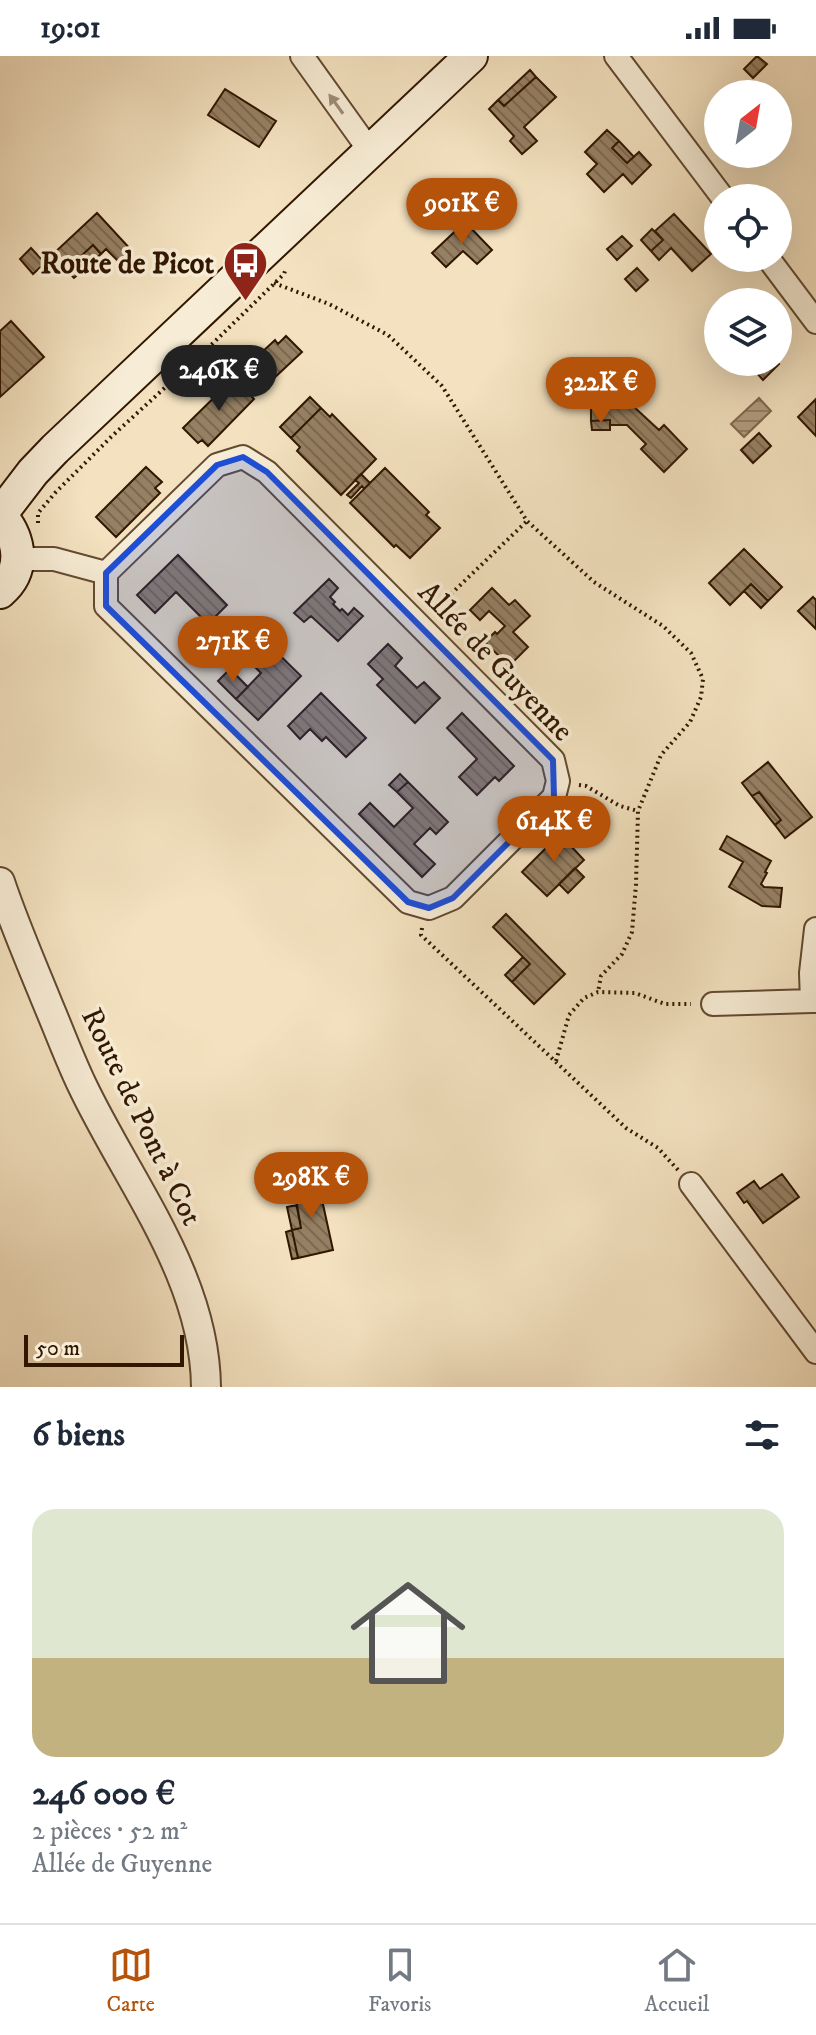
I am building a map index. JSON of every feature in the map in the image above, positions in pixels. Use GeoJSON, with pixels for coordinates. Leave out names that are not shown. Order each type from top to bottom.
{"type":"FeatureCollection","features":[{"type":"Feature","properties":{"kind":"main road"},"geometry":{"type":"LineString","coordinates":[[0,592],[28,559],[0,515],[33,472],[471,56]]}},
{"type":"Feature","properties":{"kind":"street"},"geometry":{"type":"LineString","coordinates":[[302,56],[370,151]]}},
{"type":"Feature","properties":{"kind":"street"},"geometry":{"type":"LineString","coordinates":[[616,56],[712,184]]}},
{"type":"Feature","properties":{"kind":"street"},"geometry":{"type":"LineString","coordinates":[[778,272],[816,322]]}},
{"type":"Feature","properties":{"kind":"street","name":"Allée de Guyenne"},"geometry":{"type":"LineString","coordinates":[[106,573],[217,465],[243,457],[267,472],[553,760],[558,781],[554,797],[453,898],[429,908],[423,906]]}},
{"type":"Feature","properties":{"kind":"street"},"geometry":{"type":"LineString","coordinates":[[28,559],[54,559],[106,573],[106,606],[408,902],[423,906]]}},
{"type":"Feature","properties":{"kind":"street","name":"Route de Pont à Cot"},"geometry":{"type":"LineString","coordinates":[[0,882],[82,1085],[185,1285],[206,1365],[206,1387]]}},
{"type":"Feature","properties":{"kind":"street"},"geometry":{"type":"LineString","coordinates":[[713,1004],[814,1001],[811,973],[816,929]]}},
{"type":"Feature","properties":{"kind":"street"},"geometry":{"type":"LineString","coordinates":[[691,1184],[816,1352]]}},
{"type":"Feature","properties":{"kind":"path"},"geometry":{"type":"LineString","coordinates":[[28,559],[38,513],[55,493],[284,274],[289,262]]}},
{"type":"Feature","properties":{"kind":"path"},"geometry":{"type":"LineString","coordinates":[[274,283],[329,304],[388,335],[442,386],[527,521],[594,582],[663,626],[691,653],[703,679],[701,697],[690,722],[661,755],[638,811],[632,932],[622,954],[601,976],[598,992]]}},
{"type":"Feature","properties":{"kind":"path"},"geometry":{"type":"LineString","coordinates":[[422,628],[451,594],[527,521]]}},
{"type":"Feature","properties":{"kind":"path"},"geometry":{"type":"LineString","coordinates":[[558,781],[586,786],[620,806],[638,811]]}},
{"type":"Feature","properties":{"kind":"path"},"geometry":{"type":"LineString","coordinates":[[423,906],[421,935],[626,1128],[658,1148],[691,1184]]}},
{"type":"Feature","properties":{"kind":"path"},"geometry":{"type":"LineString","coordinates":[[556,1061],[569,1015],[584,998],[598,992],[635,993],[665,1004],[713,1004]]}},
{"type":"Feature","properties":{"kind":"highlighted area"},"geometry":{"type":"Polygon","coordinates":[[[243,457],[267,472],[553,760],[554,797],[453,898],[429,908],[408,902],[106,606],[106,573],[217,465],[243,457]]]}},
{"type":"Feature","properties":{"kind":"shaded area"},"geometry":{"type":"Polygon","coordinates":[[[759,398],[771,411],[744,437],[731,424],[759,398]]]}},
{"type":"Feature","properties":{"kind":"building"},"geometry":{"type":"Polygon","coordinates":[[[757,56],[767,64],[753,78],[744,69],[757,56]]]}},
{"type":"Feature","properties":{"kind":"building"},"geometry":{"type":"Polygon","coordinates":[[[530,70],[536,77],[504,106],[498,100],[530,70]]]}},
{"type":"Feature","properties":{"kind":"building"},"geometry":{"type":"Polygon","coordinates":[[[536,77],[556,97],[524,127],[537,141],[522,154],[510,141],[514,136],[489,109],[498,100],[504,106],[536,77]]]}},
{"type":"Feature","properties":{"kind":"building"},"geometry":{"type":"Polygon","coordinates":[[[225,89],[276,121],[259,147],[208,115],[225,89]]]}},
{"type":"Feature","properties":{"kind":"building"},"geometry":{"type":"Polygon","coordinates":[[[607,130],[619,141],[612,148],[627,163],[639,152],[651,165],[632,184],[623,174],[604,192],[587,174],[597,164],[585,152],[607,130]]]}},
{"type":"Feature","properties":{"kind":"building"},"geometry":{"type":"Polygon","coordinates":[[[619,141],[634,157],[627,163],[612,148],[619,141]]]}},
{"type":"Feature","properties":{"kind":"building"},"geometry":{"type":"Polygon","coordinates":[[[97,213],[133,252],[120,263],[106,249],[101,254],[93,245],[66,270],[52,255],[97,213]]]}},
{"type":"Feature","properties":{"kind":"building"},"geometry":{"type":"Polygon","coordinates":[[[674,214],[704,246],[704,260],[692,271],[671,248],[659,260],[651,251],[663,240],[655,231],[674,214]]]}},
{"type":"Feature","properties":{"kind":"building"},"geometry":{"type":"Polygon","coordinates":[[[465,222],[492,250],[477,264],[463,251],[446,267],[432,253],[465,222]]]}},
{"type":"Feature","properties":{"kind":"building"},"geometry":{"type":"Polygon","coordinates":[[[652,229],[663,240],[651,251],[641,240],[652,229]]]}},
{"type":"Feature","properties":{"kind":"building"},"geometry":{"type":"Polygon","coordinates":[[[622,236],[632,246],[617,260],[607,249],[622,236]]]}},
{"type":"Feature","properties":{"kind":"building"},"geometry":{"type":"Polygon","coordinates":[[[93,245],[101,254],[74,278],[66,270],[93,245]]]}},
{"type":"Feature","properties":{"kind":"building"},"geometry":{"type":"Polygon","coordinates":[[[31,248],[45,263],[33,274],[20,259],[31,248]]]}},
{"type":"Feature","properties":{"kind":"building"},"geometry":{"type":"Polygon","coordinates":[[[637,268],[648,280],[636,291],[625,279],[637,268]]]}},
{"type":"Feature","properties":{"kind":"building"},"geometry":{"type":"Polygon","coordinates":[[[11,321],[44,357],[0,397],[0,331],[11,321]]]}},
{"type":"Feature","properties":{"kind":"building"},"geometry":{"type":"Polygon","coordinates":[[[286,336],[302,352],[257,394],[242,377],[249,371],[246,367],[275,340],[278,344],[286,336]]]}},
{"type":"Feature","properties":{"kind":"building"},"geometry":{"type":"Polygon","coordinates":[[[610,368],[633,368],[633,406],[659,430],[664,425],[687,449],[664,472],[641,449],[646,444],[627,425],[610,425],[610,420],[591,421],[591,406],[619,406],[619,397],[610,397],[610,368]]]}},
{"type":"Feature","properties":{"kind":"building"},"geometry":{"type":"Polygon","coordinates":[[[234,378],[254,399],[208,446],[202,440],[198,443],[183,428],[234,378]]]}},
{"type":"Feature","properties":{"kind":"building"},"geometry":{"type":"Polygon","coordinates":[[[310,397],[321,408],[291,438],[280,427],[310,397]]]}},
{"type":"Feature","properties":{"kind":"building"},"geometry":{"type":"Polygon","coordinates":[[[816,399],[816,436],[798,417],[816,399]]]}},
{"type":"Feature","properties":{"kind":"building"},"geometry":{"type":"Polygon","coordinates":[[[321,408],[330,417],[332,414],[376,459],[341,495],[297,451],[300,447],[291,438],[321,408]]]}},
{"type":"Feature","properties":{"kind":"building"},"geometry":{"type":"Polygon","coordinates":[[[610,420],[610,430],[592,430],[591,421],[610,420]]]}},
{"type":"Feature","properties":{"kind":"building"},"geometry":{"type":"Polygon","coordinates":[[[759,433],[771,446],[753,463],[741,450],[759,433]]]}},
{"type":"Feature","properties":{"kind":"building"},"geometry":{"type":"Polygon","coordinates":[[[146,467],[162,482],[155,488],[160,493],[116,537],[96,517],[146,467]]]}},
{"type":"Feature","properties":{"kind":"building"},"geometry":{"type":"Polygon","coordinates":[[[385,468],[429,512],[426,515],[440,528],[410,558],[396,545],[394,547],[350,503],[385,468]]]}},
{"type":"Feature","properties":{"kind":"building"},"geometry":{"type":"Polygon","coordinates":[[[361,474],[370,483],[364,489],[362,486],[351,498],[347,495],[359,483],[355,480],[361,474]]]}},
{"type":"Feature","properties":{"kind":"building"},"geometry":{"type":"Polygon","coordinates":[[[744,549],[782,587],[768,601],[751,584],[730,605],[709,583],[744,549]]]}},
{"type":"Feature","properties":{"kind":"building"},"geometry":{"type":"Polygon","coordinates":[[[178,555],[227,605],[208,624],[176,592],[155,613],[137,595],[178,555]]]}},
{"type":"Feature","properties":{"kind":"building"},"geometry":{"type":"Polygon","coordinates":[[[329,579],[338,588],[330,597],[335,602],[333,604],[348,615],[354,608],[363,616],[338,641],[311,616],[304,622],[294,613],[329,579]]]}},
{"type":"Feature","properties":{"kind":"building"},"geometry":{"type":"Polygon","coordinates":[[[751,584],[768,601],[761,608],[744,591],[751,584]]]}},
{"type":"Feature","properties":{"kind":"building"},"geometry":{"type":"Polygon","coordinates":[[[492,588],[509,605],[515,600],[530,616],[513,632],[528,647],[509,666],[485,642],[505,626],[489,611],[480,620],[470,610],[492,588]]]}},
{"type":"Feature","properties":{"kind":"building"},"geometry":{"type":"Polygon","coordinates":[[[813,597],[816,600],[816,629],[798,611],[813,597]]]}},
{"type":"Feature","properties":{"kind":"building"},"geometry":{"type":"Polygon","coordinates":[[[254,630],[301,676],[258,720],[236,699],[261,673],[236,648],[254,630]]]}},
{"type":"Feature","properties":{"kind":"building"},"geometry":{"type":"Polygon","coordinates":[[[388,644],[402,658],[395,666],[417,688],[424,682],[440,698],[415,723],[377,685],[383,679],[368,664],[388,644]]]}},
{"type":"Feature","properties":{"kind":"building"},"geometry":{"type":"Polygon","coordinates":[[[230,669],[248,687],[236,699],[218,681],[230,669]]]}},
{"type":"Feature","properties":{"kind":"building"},"geometry":{"type":"Polygon","coordinates":[[[321,693],[366,738],[346,757],[326,737],[322,741],[310,729],[300,739],[288,726],[321,693]]]}},
{"type":"Feature","properties":{"kind":"building"},"geometry":{"type":"Polygon","coordinates":[[[462,713],[514,766],[499,781],[495,777],[477,795],[459,777],[477,759],[447,728],[462,713]]]}},
{"type":"Feature","properties":{"kind":"building"},"geometry":{"type":"Polygon","coordinates":[[[768,762],[812,817],[785,838],[775,825],[781,820],[759,792],[752,796],[742,783],[768,762]]]}},
{"type":"Feature","properties":{"kind":"building"},"geometry":{"type":"Polygon","coordinates":[[[400,774],[408,782],[397,792],[389,785],[400,774]]]}},
{"type":"Feature","properties":{"kind":"building"},"geometry":{"type":"Polygon","coordinates":[[[408,782],[448,822],[436,834],[430,828],[414,844],[435,864],[422,877],[359,814],[370,803],[394,827],[413,808],[397,792],[408,782]]]}},
{"type":"Feature","properties":{"kind":"building"},"geometry":{"type":"Polygon","coordinates":[[[759,792],[781,820],[775,825],[752,796],[759,792]]]}},
{"type":"Feature","properties":{"kind":"building"},"geometry":{"type":"Polygon","coordinates":[[[564,830],[572,838],[568,843],[584,860],[547,896],[522,872],[564,830]]]}},
{"type":"Feature","properties":{"kind":"building"},"geometry":{"type":"Polygon","coordinates":[[[727,836],[771,861],[761,884],[782,888],[780,907],[762,906],[729,887],[743,862],[720,849],[727,836]]]}},
{"type":"Feature","properties":{"kind":"building"},"geometry":{"type":"Polygon","coordinates":[[[575,868],[584,877],[568,893],[559,884],[575,868]]]}},
{"type":"Feature","properties":{"kind":"building"},"geometry":{"type":"Polygon","coordinates":[[[506,914],[565,974],[534,1004],[512,982],[530,964],[493,927],[506,914]]]}},
{"type":"Feature","properties":{"kind":"building"},"geometry":{"type":"Polygon","coordinates":[[[523,957],[530,964],[512,982],[505,975],[523,957]]]}},
{"type":"Feature","properties":{"kind":"building"},"geometry":{"type":"Polygon","coordinates":[[[782,1174],[799,1197],[763,1223],[737,1193],[754,1181],[760,1189],[782,1174]]]}},
{"type":"Feature","properties":{"kind":"building"},"geometry":{"type":"Polygon","coordinates":[[[317,1177],[333,1250],[298,1258],[292,1230],[301,1228],[292,1182],[317,1177]]]}},
{"type":"Feature","properties":{"kind":"building"},"geometry":{"type":"Polygon","coordinates":[[[297,1205],[301,1228],[292,1230],[287,1207],[297,1205]]]}},
{"type":"Feature","properties":{"kind":"building"},"geometry":{"type":"Polygon","coordinates":[[[292,1230],[298,1258],[292,1259],[286,1232],[292,1230]]]}},
{"type":"Feature","properties":{"kind":"place","name":"Route de Picot"},"geometry":{"type":"Point","coordinates":[245,303]}}]}
